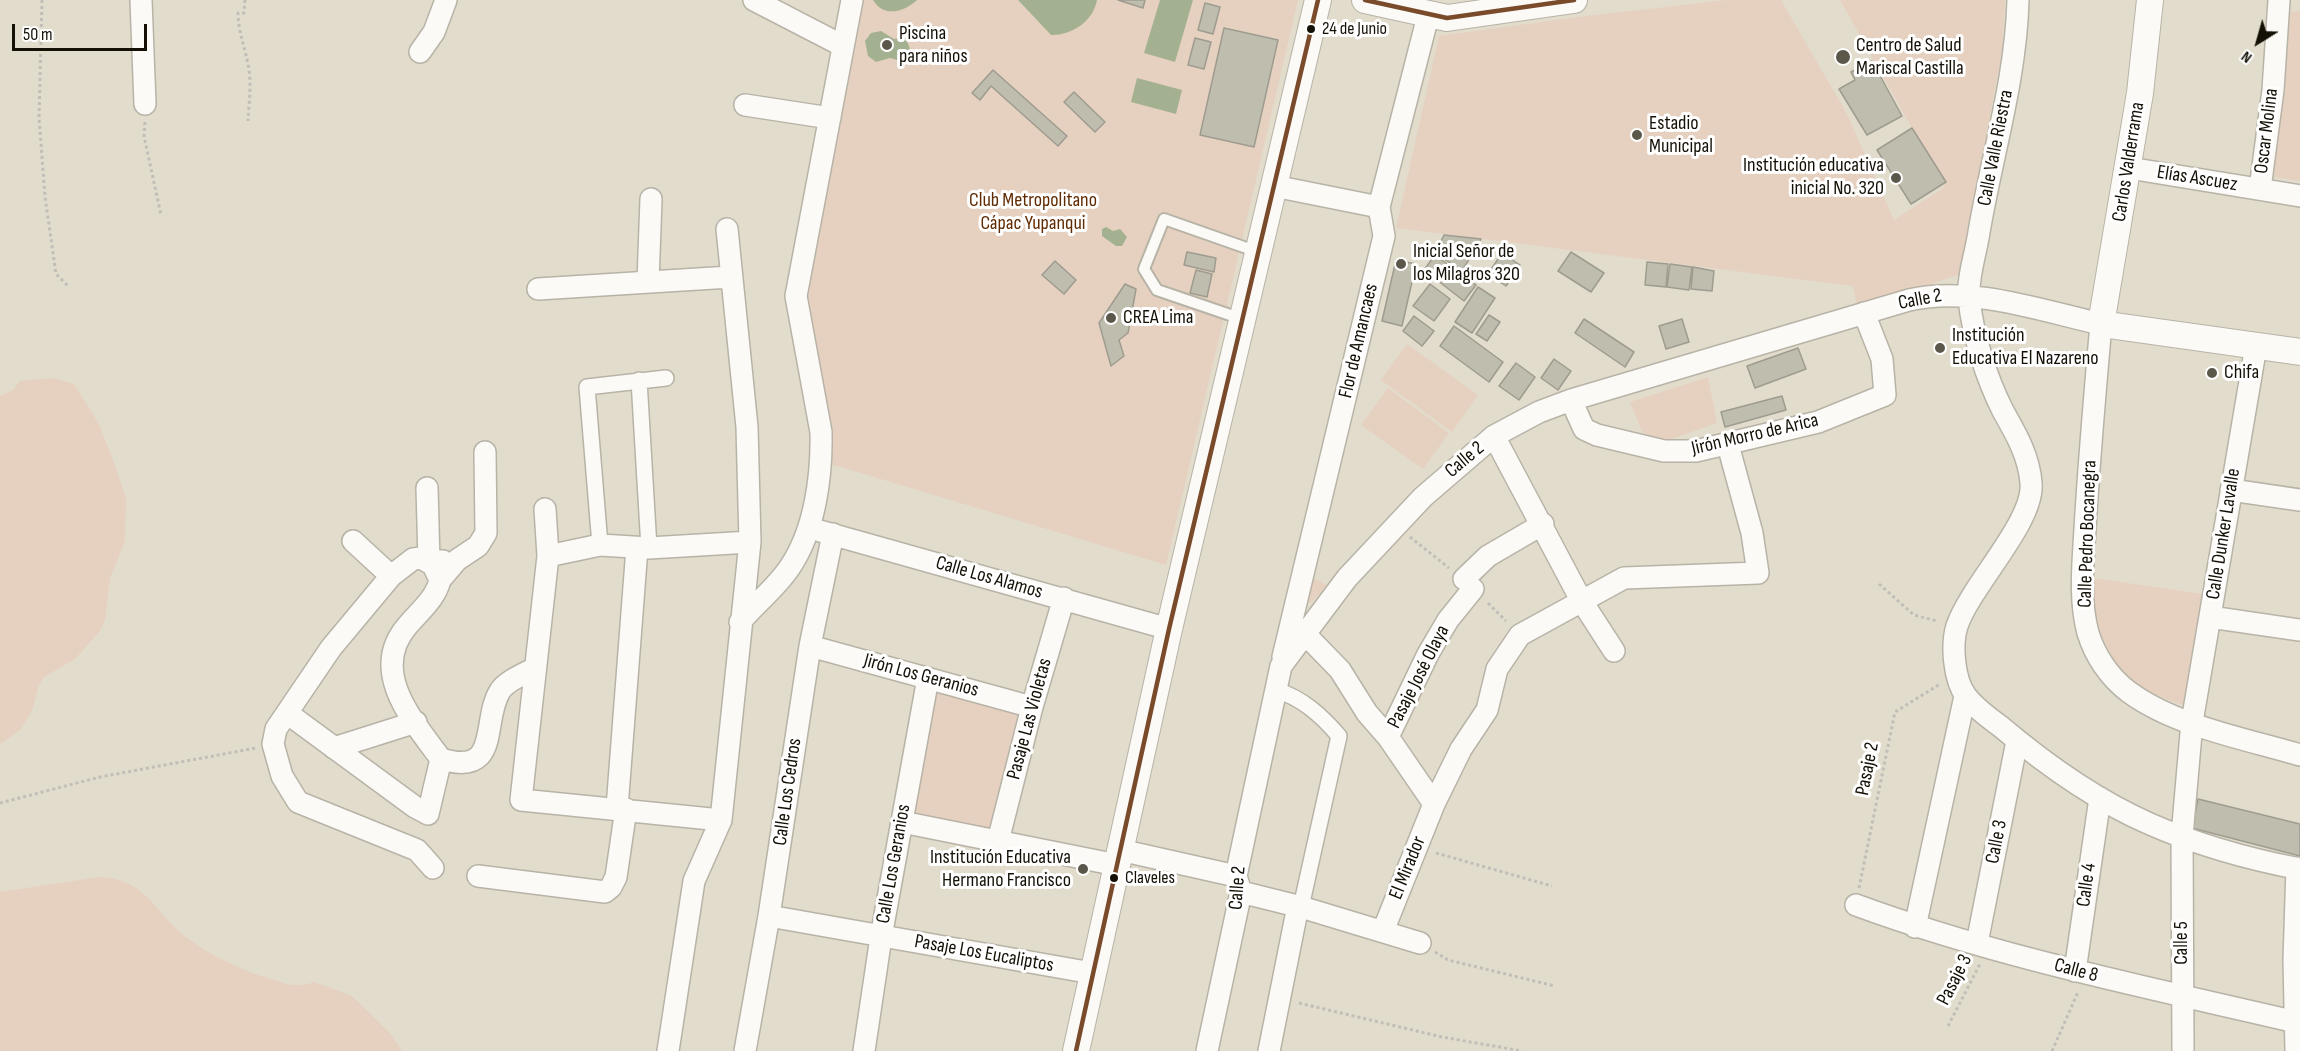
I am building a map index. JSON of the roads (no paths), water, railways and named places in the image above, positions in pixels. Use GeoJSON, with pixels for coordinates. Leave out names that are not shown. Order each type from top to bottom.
{"type":"FeatureCollection","features":[{"type":"Feature","properties":{"kind":"street"},"geometry":{"type":"LineString","coordinates":[[141,0],[146,104]]}},
{"type":"Feature","properties":{"kind":"street"},"geometry":{"type":"LineString","coordinates":[[420,52],[434,32],[446,0]]}},
{"type":"Feature","properties":{"kind":"street"},"geometry":{"type":"LineString","coordinates":[[754,0],[843,46]]}},
{"type":"Feature","properties":{"kind":"street"},"geometry":{"type":"LineString","coordinates":[[740,622],[789,568],[801,548],[808,528],[819,469],[821,432],[796,296],[852,0]]}},
{"type":"Feature","properties":{"kind":"street"},"geometry":{"type":"LineString","coordinates":[[1076,1051],[1169,629],[1318,0]]}},
{"type":"Feature","properties":{"kind":"street"},"geometry":{"type":"LineString","coordinates":[[1365,0],[1428,16],[1446,18],[1574,0]]}},
{"type":"Feature","properties":{"kind":"street","name":"Calle Valle Riestra"},"geometry":{"type":"LineString","coordinates":[[1965,696],[1957,674],[1954,650],[1956,627],[1979,583],[2029,505],[2032,485],[2020,440],[2002,409],[1974,334],[1969,295],[1986,192],[2014,56],[2018,0]]}},
{"type":"Feature","properties":{"kind":"street","name":"Carlos Valderrama"},"geometry":{"type":"LineString","coordinates":[[2101,324],[2129,168],[2150,0]]}},
{"type":"Feature","properties":{"kind":"street","name":"Oscar Molina"},"geometry":{"type":"LineString","coordinates":[[2260,189],[2273,90],[2278,0]]}},
{"type":"Feature","properties":{"kind":"street","name":"Flor de Amancaes"},"geometry":{"type":"LineString","coordinates":[[1281,666],[1384,236],[1379,207],[1428,16]]}},
{"type":"Feature","properties":{"kind":"street"},"geometry":{"type":"LineString","coordinates":[[745,105],[830,118]]}},
{"type":"Feature","properties":{"kind":"street","name":"Elías Ascuez"},"geometry":{"type":"LineString","coordinates":[[2129,168],[2300,196]]}},
{"type":"Feature","properties":{"kind":"street"},"geometry":{"type":"LineString","coordinates":[[1274,186],[1379,207]]}},
{"type":"Feature","properties":{"kind":"street"},"geometry":{"type":"LineString","coordinates":[[648,282],[651,200]]}},
{"type":"Feature","properties":{"kind":"street"},"geometry":{"type":"LineString","coordinates":[[668,1051],[694,880],[721,820],[750,542],[747,427],[730,277],[727,229]]}},
{"type":"Feature","properties":{"kind":"street"},"geometry":{"type":"LineString","coordinates":[[538,289],[730,277]]}},
{"type":"Feature","properties":{"kind":"street","name":"Calle 2"},"geometry":{"type":"LineString","coordinates":[[1207,1051],[1281,666],[1347,578],[1394,525],[1494,436],[1539,412],[1571,400],[1932,295],[1969,295],[2101,324]]}},
{"type":"Feature","properties":{"kind":"street","name":"Jirón Morro de Arica"},"geometry":{"type":"LineString","coordinates":[[1571,400],[1584,429],[1597,435],[1664,451],[1696,452],[1818,422],[1885,394],[1882,359],[1864,313]]}},
{"type":"Feature","properties":{"kind":"street"},"geometry":{"type":"LineString","coordinates":[[2101,324],[2300,352]]}},
{"type":"Feature","properties":{"kind":"street","name":"Calle Pedro Bocanegra"},"geometry":{"type":"LineString","coordinates":[[2101,324],[2088,468],[2083,579],[2088,634],[2110,674],[2128,692],[2149,705],[2192,722],[2300,755]]}},
{"type":"Feature","properties":{"kind":"street","name":"Calle Dunker Lavalle"},"geometry":{"type":"LineString","coordinates":[[2182,836],[2192,722],[2256,345]]}},
{"type":"Feature","properties":{"kind":"street"},"geometry":{"type":"LineString","coordinates":[[600,545],[587,387],[666,378]]}},
{"type":"Feature","properties":{"kind":"street"},"geometry":{"type":"LineString","coordinates":[[478,876],[605,892],[611,887],[616,877],[643,548],[639,380]]}},
{"type":"Feature","properties":{"kind":"street"},"geometry":{"type":"LineString","coordinates":[[1494,436],[1543,524],[1581,600],[1614,651]]}},
{"type":"Feature","properties":{"kind":"street","name":"El Mirador"},"geometry":{"type":"LineString","coordinates":[[1383,931],[1434,804],[1461,749],[1487,710],[1497,669],[1521,635],[1624,578],[1758,573],[1752,533],[1728,445]]}},
{"type":"Feature","properties":{"kind":"street"},"geometry":{"type":"LineString","coordinates":[[485,452],[486,533],[478,546],[457,560],[440,580],[434,596],[404,629],[392,651],[392,678],[398,693],[441,759],[452,762],[476,759],[484,751],[495,701],[501,689],[535,668]]}},
{"type":"Feature","properties":{"kind":"street"},"geometry":{"type":"LineString","coordinates":[[427,488],[429,561],[440,580]]}},
{"type":"Feature","properties":{"kind":"street"},"geometry":{"type":"LineString","coordinates":[[2230,490],[2300,500]]}},
{"type":"Feature","properties":{"kind":"street"},"geometry":{"type":"LineString","coordinates":[[544,509],[548,556],[521,800],[721,820]]}},
{"type":"Feature","properties":{"kind":"street","name":"Pasaje José Olaya"},"geometry":{"type":"LineString","coordinates":[[1388,737],[1428,654],[1468,584],[1488,556],[1543,524]]}},
{"type":"Feature","properties":{"kind":"street","name":"Calle Los Alamos"},"geometry":{"type":"LineString","coordinates":[[808,528],[1169,629]]}},
{"type":"Feature","properties":{"kind":"street","name":"Calle Los Cedros"},"geometry":{"type":"LineString","coordinates":[[745,1051],[769,916],[810,646],[833,534]]}},
{"type":"Feature","properties":{"kind":"street"},"geometry":{"type":"LineString","coordinates":[[353,541],[391,576]]}},
{"type":"Feature","properties":{"kind":"street"},"geometry":{"type":"LineString","coordinates":[[548,556],[600,545],[643,548],[750,542]]}},
{"type":"Feature","properties":{"kind":"street"},"geometry":{"type":"LineString","coordinates":[[433,868],[417,850],[298,802],[282,776],[273,744],[276,729],[287,712],[332,648],[391,576],[412,559],[457,560]]}},
{"type":"Feature","properties":{"kind":"street"},"geometry":{"type":"LineString","coordinates":[[748,567],[758,574],[767,576],[776,575],[789,568]]}},
{"type":"Feature","properties":{"kind":"street","name":"Pasaje Las Violetas"},"geometry":{"type":"LineString","coordinates":[[998,841],[1032,707],[1064,598]]}},
{"type":"Feature","properties":{"kind":"street"},"geometry":{"type":"LineString","coordinates":[[2210,617],[2300,630]]}},
{"type":"Feature","properties":{"kind":"street"},"geometry":{"type":"LineString","coordinates":[[1305,634],[1340,670],[1367,713],[1388,737],[1434,804]]}},
{"type":"Feature","properties":{"kind":"street","name":"Jirón Los Geranios"},"geometry":{"type":"LineString","coordinates":[[810,646],[1032,707]]}},
{"type":"Feature","properties":{"kind":"street","name":"Calle Los Geranios"},"geometry":{"type":"LineString","coordinates":[[870,1050],[881,937],[928,678]]}},
{"type":"Feature","properties":{"kind":"street"},"geometry":{"type":"LineString","coordinates":[[1269,1051],[1299,907],[1339,736],[1321,716],[1291,695],[1276,690]]}},
{"type":"Feature","properties":{"kind":"street"},"geometry":{"type":"LineString","coordinates":[[1915,927],[1965,696],[2017,741],[2100,798],[2151,824],[2236,856],[2299,868],[2294,960],[2298,1023],[2296,1051]]}},
{"type":"Feature","properties":{"kind":"street"},"geometry":{"type":"LineString","coordinates":[[287,712],[428,814],[441,759]]}},
{"type":"Feature","properties":{"kind":"street"},"geometry":{"type":"LineString","coordinates":[[334,748],[416,722]]}},
{"type":"Feature","properties":{"kind":"street","name":"Calle 3"},"geometry":{"type":"LineString","coordinates":[[1983,945],[2017,741]]}},
{"type":"Feature","properties":{"kind":"street","name":"Calle 4"},"geometry":{"type":"LineString","coordinates":[[2081,973],[2100,798]]}},
{"type":"Feature","properties":{"kind":"street"},"geometry":{"type":"LineString","coordinates":[[902,822],[998,841],[1118,857],[1238,884],[1299,907],[1420,943]]}},
{"type":"Feature","properties":{"kind":"street","name":"Calle 5"},"geometry":{"type":"LineString","coordinates":[[2182,836],[2183,1051]]}},
{"type":"Feature","properties":{"kind":"street","name":"Calle 8"},"geometry":{"type":"LineString","coordinates":[[1856,905],[1915,927],[2081,973],[2298,1023]]}},
{"type":"Feature","properties":{"kind":"street","name":"Pasaje Los Eucaliptos"},"geometry":{"type":"LineString","coordinates":[[769,916],[1092,973]]}},
{"type":"Feature","properties":{"kind":"lane"},"geometry":{"type":"LineString","coordinates":[[1242,319],[1157,290],[1144,269],[1164,219],[1258,252]]}},
{"type":"Feature","properties":{"kind":"place","name":"24 de Junio"},"geometry":{"type":"Point","coordinates":[1311,29]}},
{"type":"Feature","properties":{"kind":"place","name":"Piscina para niños"},"geometry":{"type":"Point","coordinates":[887,45]}},
{"type":"Feature","properties":{"kind":"place","name":"Centro de Salud Mariscal Castilla"},"geometry":{"type":"Point","coordinates":[1843,57]}},
{"type":"Feature","properties":{"kind":"place","name":"Estadio Municipal"},"geometry":{"type":"Point","coordinates":[1637,135]}},
{"type":"Feature","properties":{"kind":"place","name":"Institución educativa inicial No. 320"},"geometry":{"type":"Point","coordinates":[1896,178]}},
{"type":"Feature","properties":{"kind":"place","name":"Inicial Señor de los Milagros 320"},"geometry":{"type":"Point","coordinates":[1401,264]}},
{"type":"Feature","properties":{"kind":"place","name":"CREA Lima"},"geometry":{"type":"Point","coordinates":[1111,318]}},
{"type":"Feature","properties":{"kind":"place","name":"Institución Educativa El Nazareno"},"geometry":{"type":"Point","coordinates":[1940,348]}},
{"type":"Feature","properties":{"kind":"place","name":"Chifa"},"geometry":{"type":"Point","coordinates":[2212,373]}},
{"type":"Feature","properties":{"kind":"place","name":"Institución Educativa Hermano Francisco"},"geometry":{"type":"Point","coordinates":[1083,869]}},
{"type":"Feature","properties":{"kind":"place","name":"Claveles"},"geometry":{"type":"Point","coordinates":[1114,878]}},
{"type":"Feature","properties":{"kind":"park label","name":"Club Metropolitano Cápac Yupanqui"},"geometry":{"type":"Point","coordinates":[1033,212]}}]}
